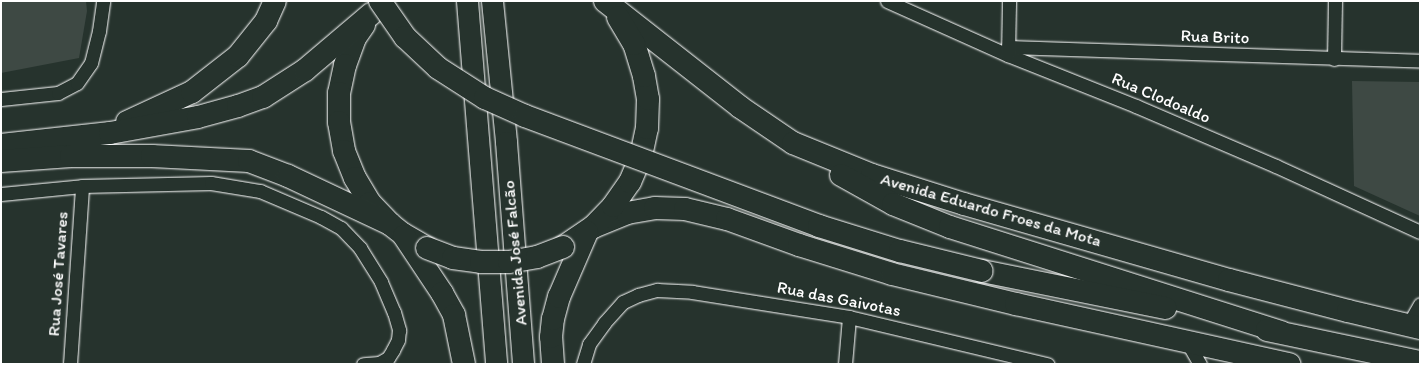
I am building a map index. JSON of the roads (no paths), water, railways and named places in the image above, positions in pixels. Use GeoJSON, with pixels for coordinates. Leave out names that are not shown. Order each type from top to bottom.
{"type":"FeatureCollection","features":[{"type":"Feature","properties":{"kind":"highway"},"geometry":{"type":"LineString","coordinates":[[102,134],[192,92],[238,56],[266,21],[275,1]]}},
{"type":"Feature","properties":{"kind":"highway","name":"Avenida Eduardo Froes da Mota"},"geometry":{"type":"LineString","coordinates":[[604,1],[740,107],[793,143],[872,175],[964,204],[1229,280],[1414,326]]}},
{"type":"Feature","properties":{"kind":"highway","name":"Avenida Eduardo Froes da Mota"},"geometry":{"type":"LineString","coordinates":[[590,229],[613,206],[630,182],[641,156],[647,128],[648,99],[644,76],[634,44],[619,19],[604,1]]}},
{"type":"Feature","properties":{"kind":"highway"},"geometry":{"type":"LineString","coordinates":[[1,145],[102,134],[198,117],[263,97],[305,70],[379,4],[405,37],[438,68],[486,98],[525,116],[819,226],[900,251],[982,271],[1420,362]]}},
{"type":"Feature","properties":{"kind":"highway","name":"Avenida Eduardo Froes da Mota"},"geometry":{"type":"LineString","coordinates":[[379,4],[355,38],[344,65],[339,93],[339,122],[344,151],[355,178],[370,203],[396,229]]}},
{"type":"Feature","properties":{"kind":"highway"},"geometry":{"type":"LineString","coordinates":[[793,143],[851,181],[893,204],[950,227],[1281,332]]}},
{"type":"Feature","properties":{"kind":"highway","name":"Avenida Eduardo Froes da Mota"},"geometry":{"type":"LineString","coordinates":[[1,161],[71,156],[160,156],[249,161],[288,176],[396,229],[427,248],[453,258],[481,262],[509,262],[537,257],[563,246],[590,229],[627,213],[655,208],[685,209],[727,219],[799,245],[892,274],[1016,304],[1186,340],[1289,364]]}},
{"type":"Feature","properties":{"kind":"highway"},"geometry":{"type":"LineString","coordinates":[[396,229],[442,293],[454,315],[464,364]]}},
{"type":"Feature","properties":{"kind":"highway"},"geometry":{"type":"LineString","coordinates":[[553,364],[551,337],[559,297],[590,229]]}},
{"type":"Feature","properties":{"kind":"main road","name":"Avenida José Falcão"},"geometry":{"type":"LineString","coordinates":[[467,1],[496,364]]}},
{"type":"Feature","properties":{"kind":"main road","name":"Avenida José Falcão"},"geometry":{"type":"LineString","coordinates":[[492,1],[506,142],[523,364]]}},
{"type":"Feature","properties":{"kind":"street"},"geometry":{"type":"LineString","coordinates":[[1,99],[58,93],[77,83],[91,63],[99,31],[103,1]]}},
{"type":"Feature","properties":{"kind":"street","name":"Rua Clodoaldo"},"geometry":{"type":"LineString","coordinates":[[887,1],[901,4],[1276,166],[1420,232]]}},
{"type":"Feature","properties":{"kind":"street"},"geometry":{"type":"LineString","coordinates":[[1008,51],[1009,1]]}},
{"type":"Feature","properties":{"kind":"street"},"geometry":{"type":"LineString","coordinates":[[1334,59],[1335,1]]}},
{"type":"Feature","properties":{"kind":"street","name":"Rua Brito"},"geometry":{"type":"LineString","coordinates":[[1008,51],[1420,61]]}},
{"type":"Feature","properties":{"kind":"street"},"geometry":{"type":"LineString","coordinates":[[1,194],[82,186],[211,183],[260,191],[321,217],[341,228],[360,248],[381,282],[394,312],[399,330],[398,340],[388,358],[379,363],[363,364]]}},
{"type":"Feature","properties":{"kind":"street","name":"Rua José Tavares"},"geometry":{"type":"LineString","coordinates":[[70,364],[82,186]]}},
{"type":"Feature","properties":{"kind":"street","name":"Rua das Gaivotas"},"geometry":{"type":"LineString","coordinates":[[583,364],[589,344],[604,323],[623,302],[638,295],[657,290],[692,292],[849,317],[1047,364]]}},
{"type":"Feature","properties":{"kind":"street"},"geometry":{"type":"LineString","coordinates":[[1414,326],[1420,304]]}},
{"type":"Feature","properties":{"kind":"street"},"geometry":{"type":"LineString","coordinates":[[845,364],[849,317]]}},
{"type":"Feature","properties":{"kind":"street"},"geometry":{"type":"LineString","coordinates":[[1186,340],[1200,364]]}}]}
